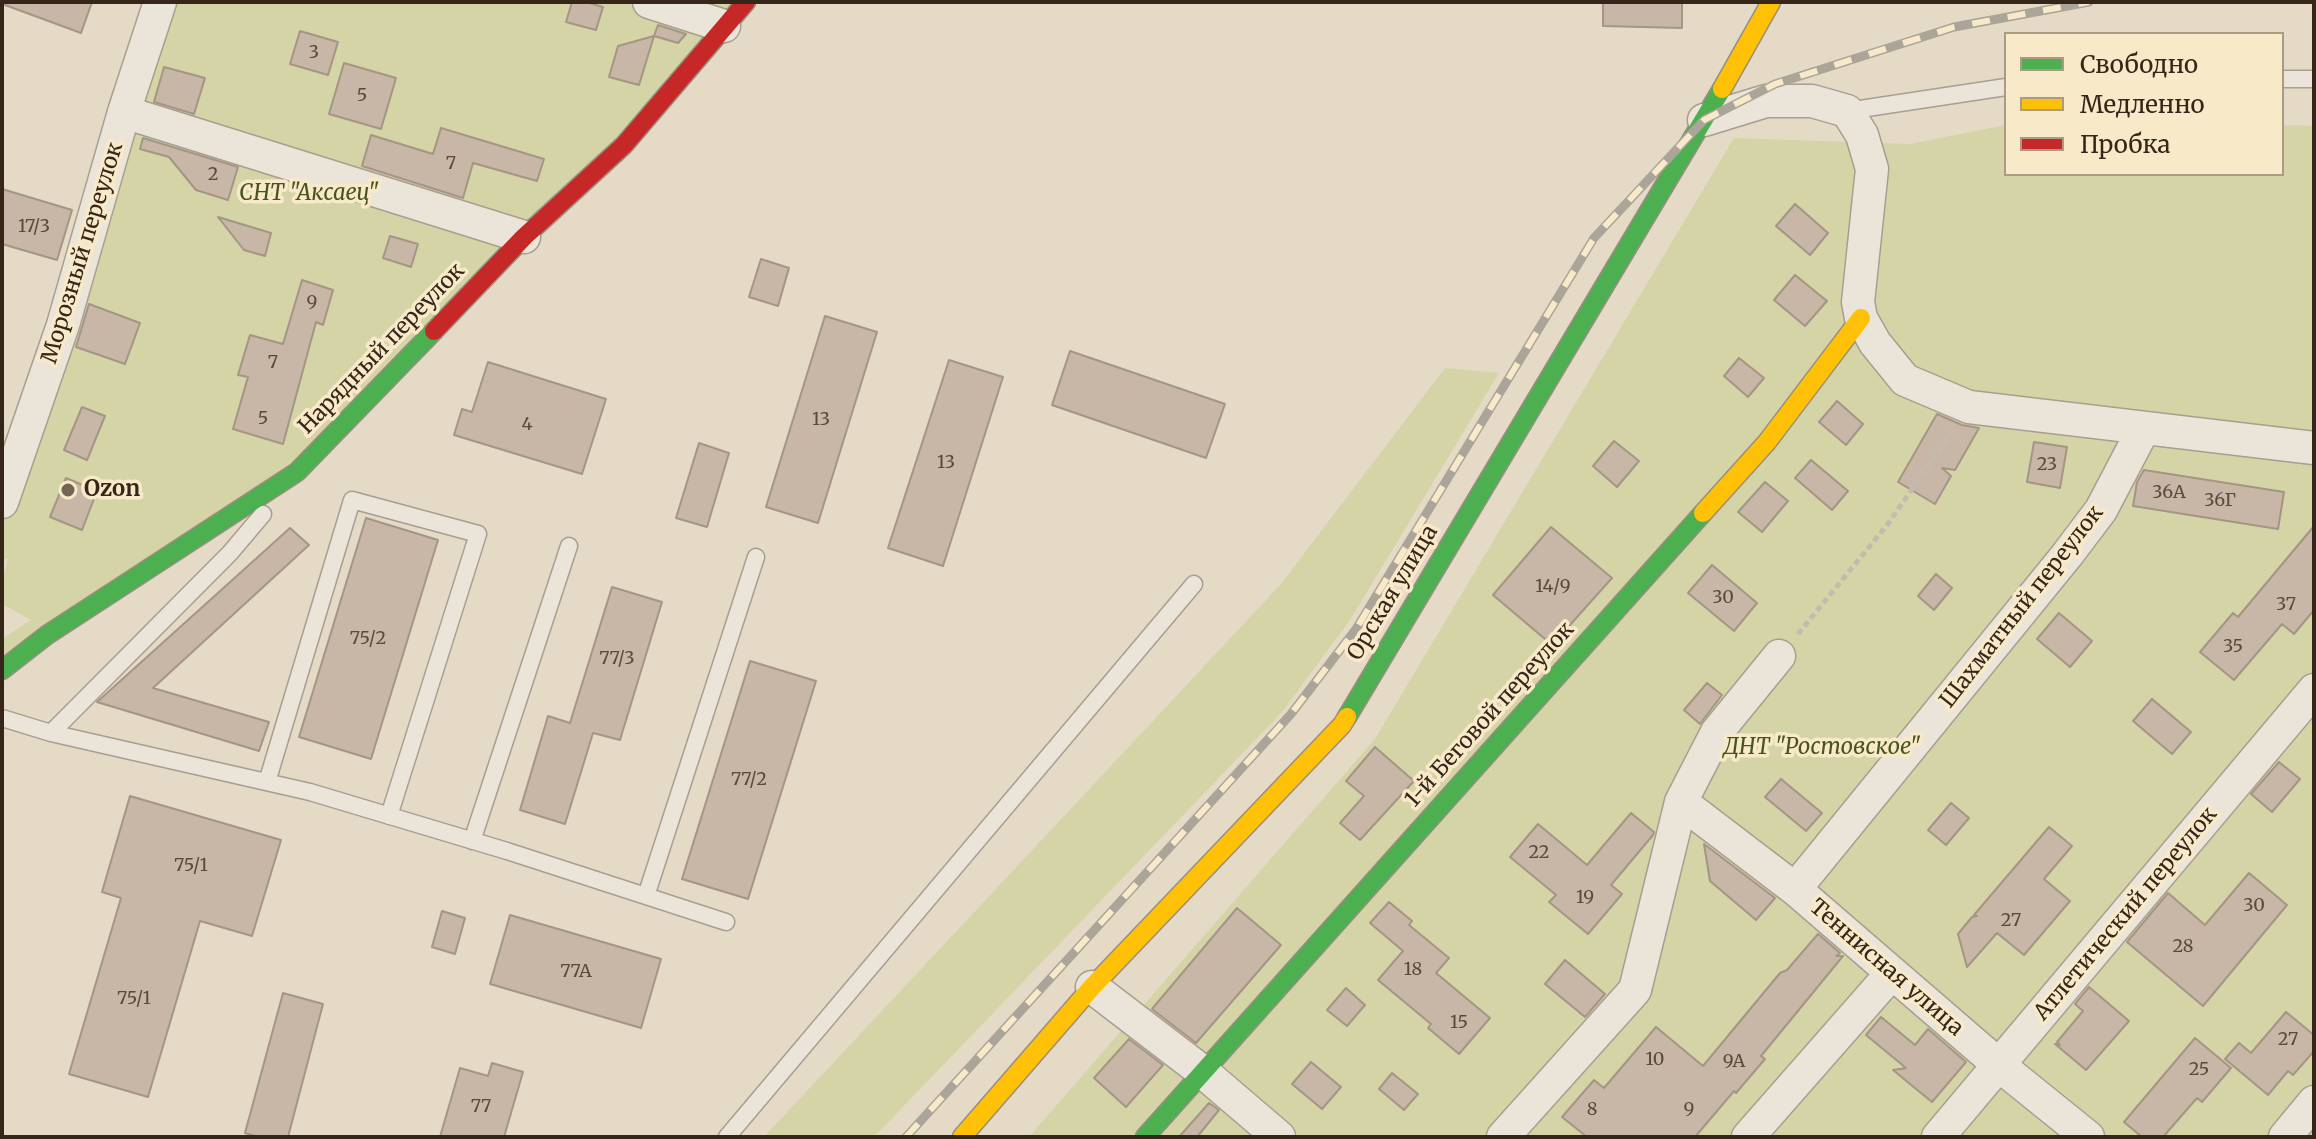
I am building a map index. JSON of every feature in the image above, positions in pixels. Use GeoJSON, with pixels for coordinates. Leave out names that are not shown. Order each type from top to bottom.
{"type":"FeatureCollection","features":[{"type":"Feature","properties":{"kind":"street","name":"Морозный переулок"},"geometry":{"type":"LineString","coordinates":[[2,502],[63,325],[124,112],[160,2]]}},
{"type":"Feature","properties":{"kind":"street"},"geometry":{"type":"LineString","coordinates":[[649,2],[724,26]]}},
{"type":"Feature","properties":{"kind":"street","name":"Нарядный переулок"},"geometry":{"type":"LineString","coordinates":[[2,670],[47,635],[297,472],[524,237],[624,145],[746,2]]}},
{"type":"Feature","properties":{"kind":"street","name":"Орская улица"},"geometry":{"type":"LineString","coordinates":[[962,1137],[1092,987],[1342,725],[1704,120],[1771,2]]}},
{"type":"Feature","properties":{"kind":"street"},"geometry":{"type":"LineString","coordinates":[[1704,120],[1766,101],[1812,101],[1847,111],[1862,135],[1872,169],[1858,302],[1861,318],[1875,343],[1905,380],[1969,407],[2314,448]]}},
{"type":"Feature","properties":{"kind":"street"},"geometry":{"type":"LineString","coordinates":[[124,112],[524,237]]}},
{"type":"Feature","properties":{"kind":"street","name":"1-й Беговой переулок"},"geometry":{"type":"LineString","coordinates":[[1145,1137],[1767,442],[1861,318]]}},
{"type":"Feature","properties":{"kind":"street","name":"Шахматный переулок"},"geometry":{"type":"LineString","coordinates":[[1795,889],[2067,555],[2101,510],[2144,428]]}},
{"type":"Feature","properties":{"kind":"street"},"geometry":{"type":"LineString","coordinates":[[1503,1137],[1635,990],[1681,802],[1717,732],[1779,656]]}},
{"type":"Feature","properties":{"kind":"street","name":"Атлетический переулок"},"geometry":{"type":"LineString","coordinates":[[1938,1137],[2314,690]]}},
{"type":"Feature","properties":{"kind":"street","name":"Теннисная улица"},"geometry":{"type":"LineString","coordinates":[[1681,802],[1795,889],[2000,1066],[2088,1137]]}},
{"type":"Feature","properties":{"kind":"street"},"geometry":{"type":"LineString","coordinates":[[1748,1137],[1892,973]]}},
{"type":"Feature","properties":{"kind":"street"},"geometry":{"type":"LineString","coordinates":[[1092,987],[1203,1072],[1279,1137]]}},
{"type":"Feature","properties":{"kind":"street"},"geometry":{"type":"LineString","coordinates":[[2285,1137],[2314,1102]]}},
{"type":"Feature","properties":{"kind":"lane"},"geometry":{"type":"LineString","coordinates":[[2284,79],[2314,79]]}},
{"type":"Feature","properties":{"kind":"lane"},"geometry":{"type":"LineString","coordinates":[[1847,111],[2004,87]]}},
{"type":"Feature","properties":{"kind":"lane"},"geometry":{"type":"LineString","coordinates":[[51,733],[230,553],[297,472]]}},
{"type":"Feature","properties":{"kind":"lane"},"geometry":{"type":"LineString","coordinates":[[267,782],[352,500],[478,534],[389,816]]}},
{"type":"Feature","properties":{"kind":"lane"},"geometry":{"type":"LineString","coordinates":[[472,841],[569,546]]}},
{"type":"Feature","properties":{"kind":"lane"},"geometry":{"type":"LineString","coordinates":[[646,896],[756,557]]}},
{"type":"Feature","properties":{"kind":"lane"},"geometry":{"type":"LineString","coordinates":[[727,1137],[1194,584]]}},
{"type":"Feature","properties":{"kind":"lane"},"geometry":{"type":"LineString","coordinates":[[2,718],[51,733],[310,792],[726,922]]}},
{"type":"Feature","properties":{"kind":"path"},"geometry":{"type":"LineString","coordinates":[[1779,656],[1887,525],[1969,407]]}},
{"type":"Feature","properties":{"kind":"green space","name":"СНТ \"Аксаец\""},"geometry":{"type":"Polygon","coordinates":[[[171,2],[753,2],[375,405],[2,666],[2,639],[31,620],[2,604],[2,584],[8,559],[2,558],[2,511],[171,2]]]}},
{"type":"Feature","properties":{"kind":"green space","name":"ДНТ \"Ростовское\""},"geometry":{"type":"Polygon","coordinates":[[[2004,125],[2004,176],[2284,176],[2284,125],[2314,126],[2314,1137],[1029,1137],[1375,739],[1734,138],[1910,144],[2004,125]]]}},
{"type":"Feature","properties":{"kind":"green space"},"geometry":{"type":"Polygon","coordinates":[[[1445,368],[1499,373],[1350,620],[1282,712],[874,1137],[764,1137],[1281,584],[1445,368]]]}},
{"type":"Feature","properties":{"kind":"building"},"geometry":{"type":"Polygon","coordinates":[[[5,2],[92,2],[81,33],[5,5],[5,2]]]}},
{"type":"Feature","properties":{"kind":"building"},"geometry":{"type":"Polygon","coordinates":[[[572,2],[603,7],[596,30],[566,22],[572,2]]]}},
{"type":"Feature","properties":{"kind":"building"},"geometry":{"type":"Polygon","coordinates":[[[1603,2],[1682,2],[1682,28],[1603,26],[1603,2]]]}},
{"type":"Feature","properties":{"kind":"building"},"geometry":{"type":"Polygon","coordinates":[[[658,25],[686,34],[678,43],[654,36],[658,25]]]}},
{"type":"Feature","properties":{"kind":"building"},"geometry":{"type":"Polygon","coordinates":[[[300,31],[338,42],[328,75],[290,64],[300,31]]]}},
{"type":"Feature","properties":{"kind":"building"},"geometry":{"type":"Polygon","coordinates":[[[654,36],[639,85],[609,77],[618,46],[654,36]]]}},
{"type":"Feature","properties":{"kind":"building"},"geometry":{"type":"Polygon","coordinates":[[[344,63],[396,78],[381,129],[329,114],[344,63]]]}},
{"type":"Feature","properties":{"kind":"building"},"geometry":{"type":"Polygon","coordinates":[[[164,67],[205,78],[194,114],[154,102],[164,67]]]}},
{"type":"Feature","properties":{"kind":"building"},"geometry":{"type":"Polygon","coordinates":[[[441,128],[544,159],[537,181],[473,163],[463,198],[362,166],[371,135],[433,154],[441,128]]]}},
{"type":"Feature","properties":{"kind":"building"},"geometry":{"type":"Polygon","coordinates":[[[143,138],[238,167],[228,200],[196,190],[169,157],[140,149],[143,138]]]}},
{"type":"Feature","properties":{"kind":"building"},"geometry":{"type":"Polygon","coordinates":[[[2,189],[72,210],[57,260],[2,244],[2,189]]]}},
{"type":"Feature","properties":{"kind":"building"},"geometry":{"type":"Polygon","coordinates":[[[1795,204],[1828,233],[1810,255],[1776,226],[1795,204]]]}},
{"type":"Feature","properties":{"kind":"building"},"geometry":{"type":"Polygon","coordinates":[[[218,217],[271,233],[265,256],[244,250],[218,217]]]}},
{"type":"Feature","properties":{"kind":"building"},"geometry":{"type":"Polygon","coordinates":[[[390,236],[418,244],[411,267],[383,258],[390,236]]]}},
{"type":"Feature","properties":{"kind":"building"},"geometry":{"type":"Polygon","coordinates":[[[761,259],[789,268],[778,306],[749,297],[761,259]]]}},
{"type":"Feature","properties":{"kind":"building"},"geometry":{"type":"Polygon","coordinates":[[[1795,275],[1827,301],[1805,326],[1774,300],[1795,275]]]}},
{"type":"Feature","properties":{"kind":"building"},"geometry":{"type":"Polygon","coordinates":[[[302,280],[333,290],[323,325],[316,322],[283,444],[233,429],[248,377],[238,375],[250,335],[283,344],[302,280]]]}},
{"type":"Feature","properties":{"kind":"building"},"geometry":{"type":"Polygon","coordinates":[[[89,304],[140,323],[125,364],[76,347],[89,304]]]}},
{"type":"Feature","properties":{"kind":"building"},"geometry":{"type":"Polygon","coordinates":[[[825,316],[877,332],[818,523],[766,507],[825,316]]]}},
{"type":"Feature","properties":{"kind":"building"},"geometry":{"type":"Polygon","coordinates":[[[1070,351],[1225,404],[1206,458],[1052,405],[1070,351]]]}},
{"type":"Feature","properties":{"kind":"building"},"geometry":{"type":"Polygon","coordinates":[[[1739,358],[1764,378],[1748,397],[1724,376],[1739,358]]]}},
{"type":"Feature","properties":{"kind":"building"},"geometry":{"type":"Polygon","coordinates":[[[949,360],[1003,377],[943,566],[888,548],[949,360]]]}},
{"type":"Feature","properties":{"kind":"building"},"geometry":{"type":"Polygon","coordinates":[[[488,362],[606,399],[582,474],[454,435],[462,409],[472,412],[488,362]]]}},
{"type":"Feature","properties":{"kind":"building"},"geometry":{"type":"Polygon","coordinates":[[[1837,401],[1863,424],[1846,445],[1819,422],[1837,401]]]}},
{"type":"Feature","properties":{"kind":"building"},"geometry":{"type":"Polygon","coordinates":[[[82,407],[105,416],[87,460],[64,450],[82,407]]]}},
{"type":"Feature","properties":{"kind":"building"},"geometry":{"type":"Polygon","coordinates":[[[1937,414],[1962,425],[1979,428],[1955,470],[1942,468],[1951,476],[1935,504],[1898,482],[1937,414]]]}},
{"type":"Feature","properties":{"kind":"building"},"geometry":{"type":"Polygon","coordinates":[[[1614,441],[1639,461],[1617,487],[1593,466],[1614,441]]]}},
{"type":"Feature","properties":{"kind":"building"},"geometry":{"type":"Polygon","coordinates":[[[2034,442],[2067,447],[2060,488],[2027,482],[2034,442]]]}},
{"type":"Feature","properties":{"kind":"building"},"geometry":{"type":"Polygon","coordinates":[[[699,443],[729,453],[707,527],[676,518],[699,443]]]}},
{"type":"Feature","properties":{"kind":"building"},"geometry":{"type":"Polygon","coordinates":[[[1811,460],[1848,491],[1832,510],[1795,478],[1811,460]]]}},
{"type":"Feature","properties":{"kind":"building"},"geometry":{"type":"Polygon","coordinates":[[[2144,470],[2284,492],[2278,529],[2133,506],[2137,482],[2144,470]]]}},
{"type":"Feature","properties":{"kind":"building"},"geometry":{"type":"Polygon","coordinates":[[[66,478],[97,491],[82,530],[50,517],[66,478]]]}},
{"type":"Feature","properties":{"kind":"building"},"geometry":{"type":"Polygon","coordinates":[[[1765,482],[1788,501],[1762,532],[1738,512],[1765,482]]]}},
{"type":"Feature","properties":{"kind":"building"},"geometry":{"type":"Polygon","coordinates":[[[366,518],[438,540],[371,759],[299,737],[366,518]]]}},
{"type":"Feature","properties":{"kind":"building"},"geometry":{"type":"Polygon","coordinates":[[[2314,526],[2314,610],[2294,634],[2282,624],[2234,680],[2200,652],[2233,613],[2238,617],[2314,526]]]}},
{"type":"Feature","properties":{"kind":"building"},"geometry":{"type":"Polygon","coordinates":[[[1551,527],[1612,578],[1552,645],[1493,595],[1551,527]]]}},
{"type":"Feature","properties":{"kind":"building"},"geometry":{"type":"Polygon","coordinates":[[[290,528],[309,545],[153,688],[269,722],[259,751],[97,702],[290,528]]]}},
{"type":"Feature","properties":{"kind":"building"},"geometry":{"type":"Polygon","coordinates":[[[1712,565],[1757,603],[1734,631],[1688,593],[1712,565]]]}},
{"type":"Feature","properties":{"kind":"building"},"geometry":{"type":"Polygon","coordinates":[[[1936,574],[1952,588],[1934,610],[1918,596],[1936,574]]]}},
{"type":"Feature","properties":{"kind":"building"},"geometry":{"type":"Polygon","coordinates":[[[612,587],[662,602],[620,740],[593,733],[565,824],[520,810],[548,716],[570,723],[612,587]]]}},
{"type":"Feature","properties":{"kind":"building"},"geometry":{"type":"Polygon","coordinates":[[[2059,613],[2092,641],[2070,667],[2037,639],[2059,613]]]}},
{"type":"Feature","properties":{"kind":"building"},"geometry":{"type":"Polygon","coordinates":[[[750,661],[816,681],[748,899],[682,879],[750,661]]]}},
{"type":"Feature","properties":{"kind":"building"},"geometry":{"type":"Polygon","coordinates":[[[1707,683],[1722,695],[1700,724],[1684,710],[1707,683]]]}},
{"type":"Feature","properties":{"kind":"building"},"geometry":{"type":"Polygon","coordinates":[[[2152,699],[2191,732],[2172,754],[2133,721],[2152,699]]]}},
{"type":"Feature","properties":{"kind":"building"},"geometry":{"type":"Polygon","coordinates":[[[1375,747],[1414,781],[1360,840],[1340,823],[1364,796],[1346,781],[1375,747]]]}},
{"type":"Feature","properties":{"kind":"building"},"geometry":{"type":"Polygon","coordinates":[[[2279,762],[2300,779],[2272,812],[2251,794],[2279,762]]]}},
{"type":"Feature","properties":{"kind":"building"},"geometry":{"type":"Polygon","coordinates":[[[1781,779],[1822,813],[1806,831],[1765,797],[1781,779]]]}},
{"type":"Feature","properties":{"kind":"building"},"geometry":{"type":"Polygon","coordinates":[[[130,796],[281,840],[252,936],[200,921],[148,1097],[69,1074],[121,898],[102,892],[130,796]]]}},
{"type":"Feature","properties":{"kind":"building"},"geometry":{"type":"Polygon","coordinates":[[[1951,803],[1969,818],[1946,845],[1928,830],[1951,803]]]}},
{"type":"Feature","properties":{"kind":"building"},"geometry":{"type":"Polygon","coordinates":[[[1631,813],[1654,832],[1653,835],[1611,885],[1622,894],[1588,934],[1549,902],[1556,895],[1510,857],[1538,824],[1587,865],[1631,813]]]}},
{"type":"Feature","properties":{"kind":"building"},"geometry":{"type":"Polygon","coordinates":[[[2049,827],[2072,846],[2044,879],[2070,901],[2024,955],[1997,933],[1967,967],[1958,934],[1972,917],[1977,916],[1974,915],[2049,827]]]}},
{"type":"Feature","properties":{"kind":"building"},"geometry":{"type":"Polygon","coordinates":[[[1704,844],[1775,898],[1756,920],[1710,881],[1704,844]]]}},
{"type":"Feature","properties":{"kind":"building"},"geometry":{"type":"Polygon","coordinates":[[[2249,873],[2287,905],[2203,1006],[2127,942],[2168,893],[2205,925],[2249,873]]]}},
{"type":"Feature","properties":{"kind":"building"},"geometry":{"type":"Polygon","coordinates":[[[1389,902],[1412,921],[1409,925],[1449,958],[1436,973],[1490,1018],[1459,1054],[1428,1028],[1431,1024],[1378,980],[1403,951],[1370,923],[1389,902]]]}},
{"type":"Feature","properties":{"kind":"building"},"geometry":{"type":"Polygon","coordinates":[[[1237,908],[1281,945],[1196,1043],[1152,1009],[1237,908]]]}},
{"type":"Feature","properties":{"kind":"building"},"geometry":{"type":"Polygon","coordinates":[[[442,911],[465,918],[455,954],[432,947],[442,911]]]}},
{"type":"Feature","properties":{"kind":"building"},"geometry":{"type":"Polygon","coordinates":[[[510,915],[661,959],[641,1028],[490,984],[510,915]]]}},
{"type":"Feature","properties":{"kind":"building"},"geometry":{"type":"Polygon","coordinates":[[[1818,934],[1840,953],[1836,956],[1843,956],[1761,1056],[1765,1059],[1695,1137],[1587,1137],[1562,1117],[1594,1080],[1604,1088],[1656,1027],[1703,1066],[1780,973],[1787,970],[1818,934]]]}},
{"type":"Feature","properties":{"kind":"building"},"geometry":{"type":"Polygon","coordinates":[[[1565,960],[1605,994],[1585,1017],[1545,984],[1565,960]]]}},
{"type":"Feature","properties":{"kind":"building"},"geometry":{"type":"Polygon","coordinates":[[[2089,987],[2129,1021],[2086,1070],[2055,1044],[2060,1045],[2057,1042],[2083,1011],[2075,1004],[2089,987]]]}},
{"type":"Feature","properties":{"kind":"building"},"geometry":{"type":"Polygon","coordinates":[[[1346,988],[1365,1005],[1347,1026],[1327,1010],[1346,988]]]}},
{"type":"Feature","properties":{"kind":"building"},"geometry":{"type":"Polygon","coordinates":[[[283,993],[323,1004],[288,1137],[258,1137],[245,1133],[283,993]]]}},
{"type":"Feature","properties":{"kind":"building"},"geometry":{"type":"Polygon","coordinates":[[[2286,1012],[2314,1035],[2314,1051],[2293,1075],[2288,1071],[2268,1095],[2225,1059],[2239,1043],[2251,1053],[2286,1012]]]}},
{"type":"Feature","properties":{"kind":"building"},"geometry":{"type":"Polygon","coordinates":[[[1881,1017],[1915,1045],[1928,1029],[1966,1062],[1932,1102],[1893,1070],[1906,1068],[1866,1035],[1881,1017]]]}},
{"type":"Feature","properties":{"kind":"building"},"geometry":{"type":"Polygon","coordinates":[[[2195,1038],[2231,1068],[2202,1102],[2197,1098],[2163,1137],[2142,1137],[2124,1122],[2195,1038]]]}},
{"type":"Feature","properties":{"kind":"building"},"geometry":{"type":"Polygon","coordinates":[[[1129,1039],[1163,1065],[1126,1107],[1094,1078],[1129,1039]]]}},
{"type":"Feature","properties":{"kind":"building"},"geometry":{"type":"Polygon","coordinates":[[[1311,1062],[1341,1087],[1322,1109],[1292,1084],[1311,1062]]]}},
{"type":"Feature","properties":{"kind":"building"},"geometry":{"type":"Polygon","coordinates":[[[492,1063],[523,1072],[504,1137],[440,1137],[460,1068],[488,1076],[492,1063]]]}},
{"type":"Feature","properties":{"kind":"building"},"geometry":{"type":"Polygon","coordinates":[[[1392,1073],[1418,1094],[1404,1110],[1379,1089],[1392,1073]]]}},
{"type":"Feature","properties":{"kind":"building"},"geometry":{"type":"Polygon","coordinates":[[[1209,1103],[1219,1110],[1197,1137],[1179,1137],[1209,1103]]]}},
{"type":"Feature","properties":{"kind":"railway"},"geometry":{"type":"LineString","coordinates":[[906,1137],[1291,714],[1356,629],[1594,238],[1704,120],[1775,84],[1954,27],[2089,2]]}},
{"type":"Feature","properties":{"kind":"traffic: fast"},"geometry":{"type":"LineString","coordinates":[[1347,717],[1722,89]]}},
{"type":"Feature","properties":{"kind":"traffic: fast"},"geometry":{"type":"LineString","coordinates":[[2,670],[47,635],[297,472],[434,331]]}},
{"type":"Feature","properties":{"kind":"traffic: fast"},"geometry":{"type":"LineString","coordinates":[[1145,1137],[1703,513]]}},
{"type":"Feature","properties":{"kind":"traffic: slow"},"geometry":{"type":"LineString","coordinates":[[1722,89],[1771,2]]}},
{"type":"Feature","properties":{"kind":"traffic: slow"},"geometry":{"type":"LineString","coordinates":[[1703,513],[1767,442],[1861,318]]}},
{"type":"Feature","properties":{"kind":"traffic: slow"},"geometry":{"type":"LineString","coordinates":[[962,1137],[1092,987],[1347,717]]}},
{"type":"Feature","properties":{"kind":"traffic: jam"},"geometry":{"type":"LineString","coordinates":[[434,331],[524,237],[624,145],[746,2]]}},
{"type":"Feature","properties":{"kind":"place","name":"Ozon"},"geometry":{"type":"Point","coordinates":[68,490]}}]}
